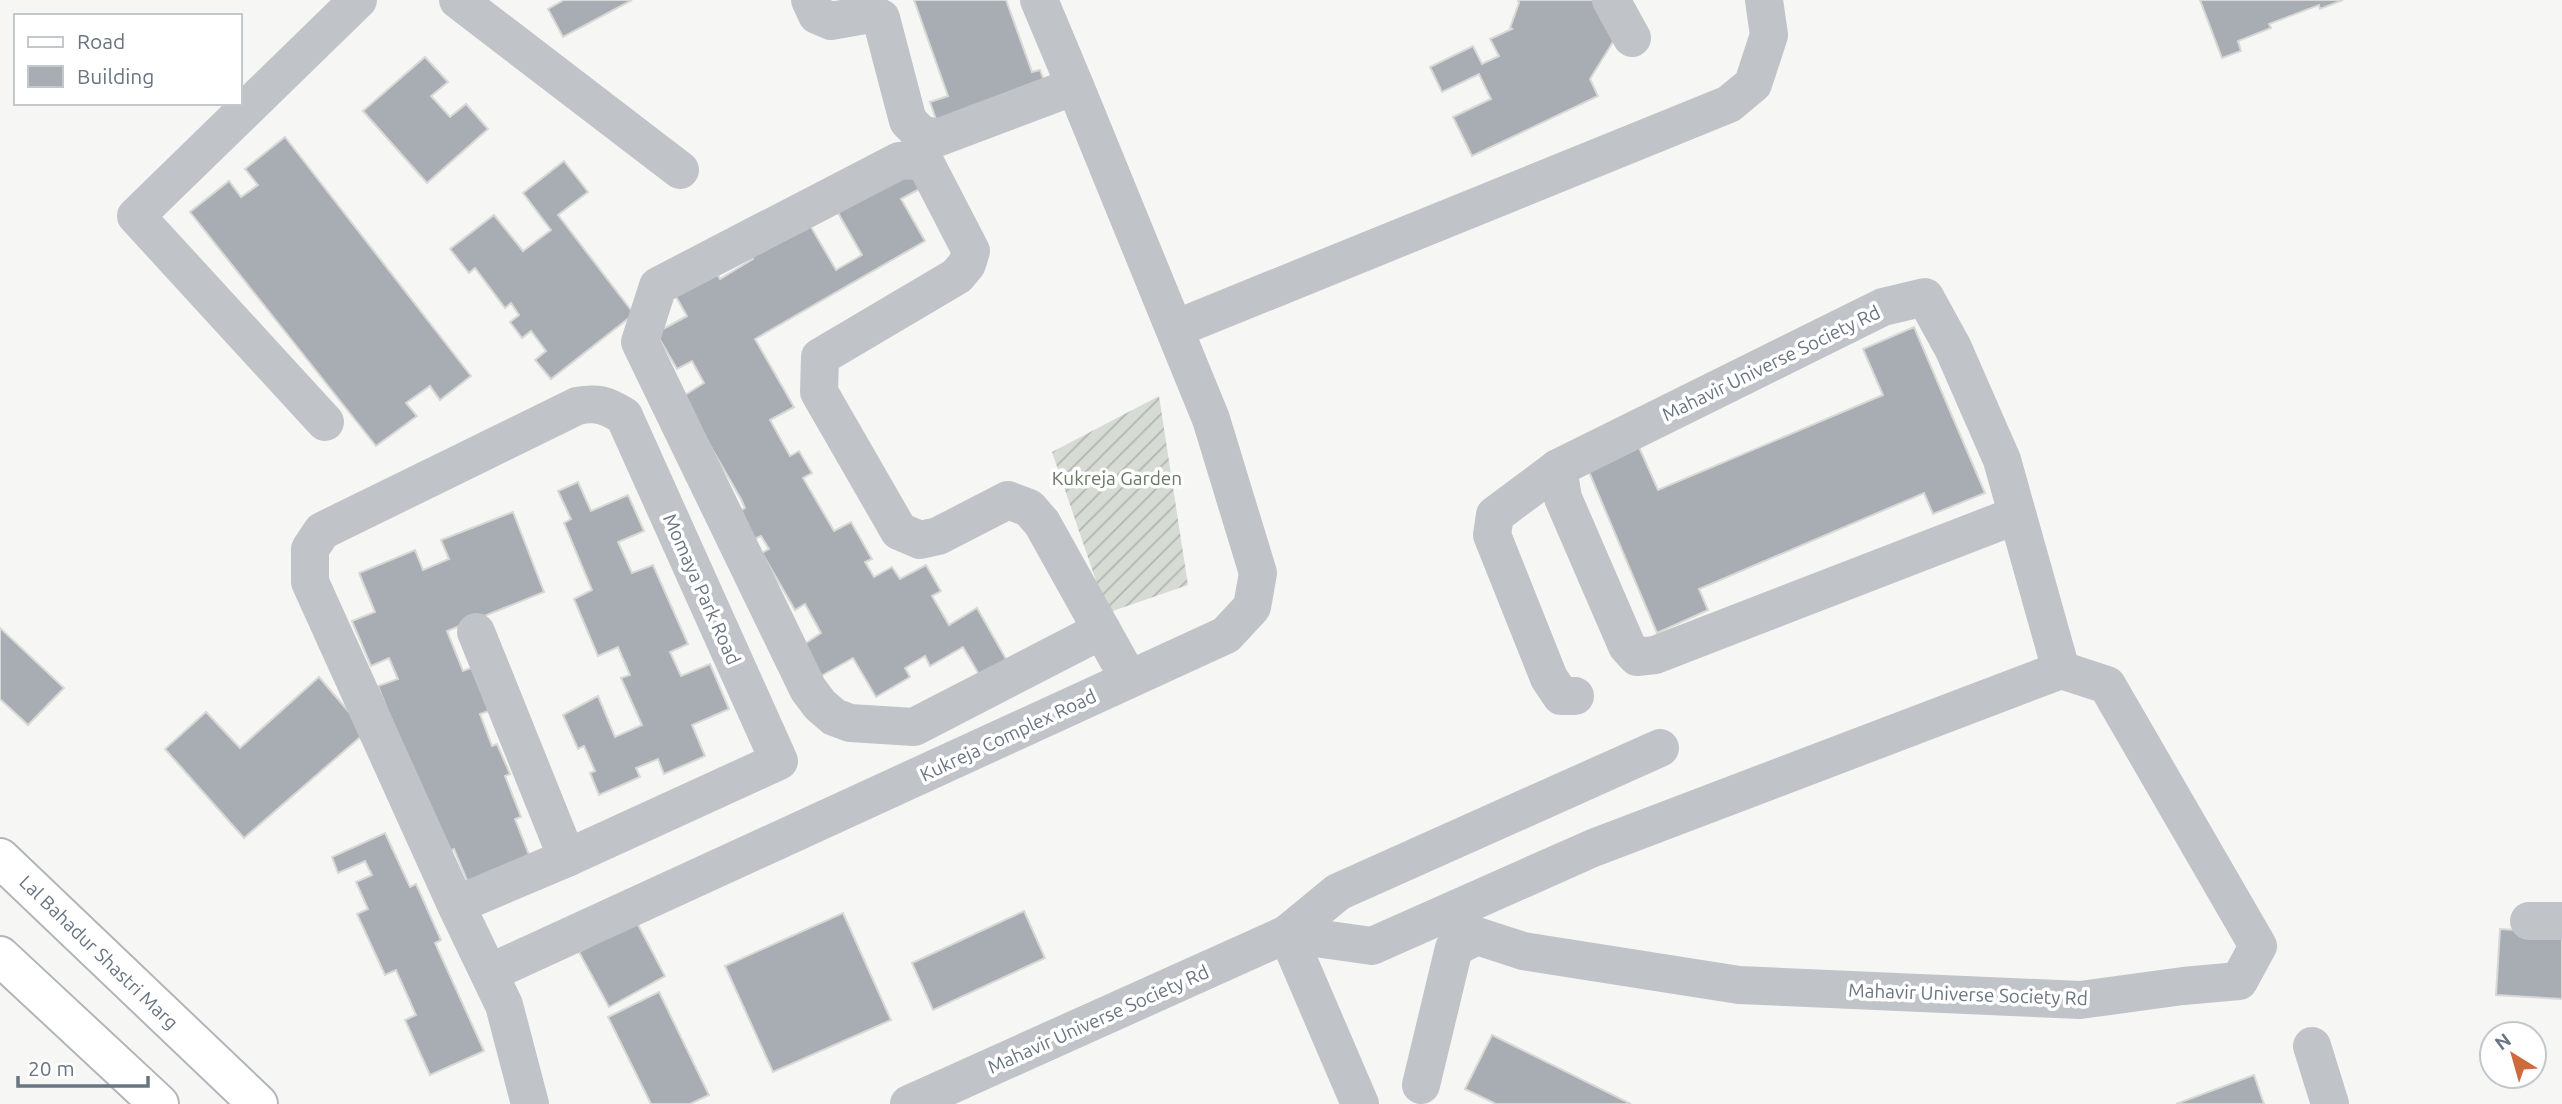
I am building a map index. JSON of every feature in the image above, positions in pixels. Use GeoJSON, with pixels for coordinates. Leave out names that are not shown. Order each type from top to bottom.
{"type":"FeatureCollection","features":[{"type":"Feature","properties":{"kind":"main road","name":"Lal Bahadur Shastri Marg"},"geometry":{"type":"LineString","coordinates":[[0,858],[258,1104]]}},
{"type":"Feature","properties":{"kind":"main road"},"geometry":{"type":"LineString","coordinates":[[0,956],[159,1104]]}},
{"type":"Feature","properties":{"kind":"street"},"geometry":{"type":"LineString","coordinates":[[325,422],[136,216],[358,0]]}},
{"type":"Feature","properties":{"kind":"street"},"geometry":{"type":"LineString","coordinates":[[458,0],[680,170]]}},
{"type":"Feature","properties":{"kind":"street"},"geometry":{"type":"LineString","coordinates":[[810,0],[817,15],[831,21],[865,15],[881,18],[908,121],[921,134],[937,138],[1075,86]]}},
{"type":"Feature","properties":{"kind":"street","name":"Kukreja Complex Road"},"geometry":{"type":"LineString","coordinates":[[489,973],[1226,635],[1252,607],[1258,573],[1211,419],[1039,0]]}},
{"type":"Feature","properties":{"kind":"street"},"geometry":{"type":"LineString","coordinates":[[1611,0],[1632,38]]}},
{"type":"Feature","properties":{"kind":"street"},"geometry":{"type":"LineString","coordinates":[[1175,329],[1729,104],[1753,84],[1769,35],[1764,0]]}},
{"type":"Feature","properties":{"kind":"street"},"geometry":{"type":"LineString","coordinates":[[1102,630],[915,727],[850,723],[834,717],[808,689],[640,342],[658,286],[899,161],[915,160],[927,166],[971,251],[967,264],[957,276],[820,357],[819,392],[899,531],[920,540],[938,536],[1008,500],[1029,508],[1042,523],[1102,630],[1129,679]]}},
{"type":"Feature","properties":{"kind":"street","name":"Mahavir Universe Society Rd"},"geometry":{"type":"LineString","coordinates":[[1421,1085],[1454,948],[1477,936],[1523,951],[1739,985],[2080,1000],[2239,981],[2258,946],[2107,685],[2061,670],[2002,460],[1953,348],[1925,297],[1883,307],[1558,468],[1494,515],[1492,535],[1549,678],[1561,695],[1575,696]]}},
{"type":"Feature","properties":{"kind":"street","name":"Momaya Park Road"},"geometry":{"type":"LineString","coordinates":[[456,905],[310,582],[310,549],[322,531],[577,406],[594,403],[606,405],[624,416],[779,761],[567,858]]}},
{"type":"Feature","properties":{"kind":"street"},"geometry":{"type":"LineString","coordinates":[[1558,468],[1563,498],[1627,646],[1637,657],[1655,655],[2017,515]]}},
{"type":"Feature","properties":{"kind":"street"},"geometry":{"type":"LineString","coordinates":[[476,632],[567,858],[456,905],[504,1005],[530,1104]]}},
{"type":"Feature","properties":{"kind":"street"},"geometry":{"type":"LineString","coordinates":[[1287,934],[1372,946],[1592,848],[2061,670]]}},
{"type":"Feature","properties":{"kind":"street","name":"Mahavir Universe Society Rd"},"geometry":{"type":"LineString","coordinates":[[909,1104],[1287,934],[1338,892],[1661,748]]}},
{"type":"Feature","properties":{"kind":"street"},"geometry":{"type":"LineString","coordinates":[[1287,934],[1360,1104]]}},
{"type":"Feature","properties":{"kind":"street"},"geometry":{"type":"LineString","coordinates":[[2312,1046],[2329,1104]]}},
{"type":"Feature","properties":{"kind":"green space","name":"Kukreja Garden"},"geometry":{"type":"Polygon","coordinates":[[[1159,396],[1188,585],[1107,613],[1052,452],[1159,396]]]}},
{"type":"Feature","properties":{"kind":"building"},"geometry":{"type":"Polygon","coordinates":[[[564,0],[632,0],[563,37],[548,9],[564,0]]]}},
{"type":"Feature","properties":{"kind":"building"},"geometry":{"type":"Polygon","coordinates":[[[914,0],[1006,0],[1032,72],[1040,70],[1047,89],[939,128],[930,102],[948,96],[914,0]]]}},
{"type":"Feature","properties":{"kind":"building"},"geometry":{"type":"Polygon","coordinates":[[[1518,0],[1604,0],[1621,29],[1590,79],[1598,96],[1472,156],[1453,117],[1491,99],[1479,74],[1442,92],[1430,67],[1473,46],[1482,64],[1499,56],[1490,39],[1512,29],[1510,28],[1518,0]]]}},
{"type":"Feature","properties":{"kind":"building"},"geometry":{"type":"Polygon","coordinates":[[[2200,0],[2343,0],[2320,9],[2319,5],[2269,24],[2271,28],[2238,41],[2241,51],[2222,58],[2200,0]]]}},
{"type":"Feature","properties":{"kind":"building"},"geometry":{"type":"Polygon","coordinates":[[[425,57],[448,82],[431,96],[450,117],[466,104],[488,129],[427,183],[363,111],[425,57]]]}},
{"type":"Feature","properties":{"kind":"building"},"geometry":{"type":"Polygon","coordinates":[[[285,137],[471,376],[440,400],[430,386],[406,403],[417,416],[376,446],[190,212],[229,181],[241,197],[258,185],[245,169],[285,137]]]}},
{"type":"Feature","properties":{"kind":"building"},"geometry":{"type":"Polygon","coordinates":[[[564,161],[588,192],[558,215],[634,314],[551,379],[535,360],[546,351],[531,331],[522,338],[510,322],[519,315],[511,303],[505,308],[475,268],[469,273],[450,249],[494,215],[523,251],[551,230],[523,193],[564,161]]]}},
{"type":"Feature","properties":{"kind":"building"},"geometry":{"type":"Polygon","coordinates":[[[914,167],[925,186],[901,199],[925,241],[755,339],[794,407],[770,420],[790,456],[799,451],[812,473],[803,478],[834,531],[851,522],[872,559],[865,562],[874,577],[892,567],[900,579],[926,565],[941,591],[932,596],[949,625],[977,608],[1010,666],[983,681],[963,647],[930,666],[925,656],[905,668],[910,677],[876,697],[853,658],[821,676],[803,645],[821,633],[805,604],[795,610],[762,553],[769,549],[761,536],[754,539],[739,512],[745,508],[741,499],[682,397],[704,383],[692,361],[677,369],[656,333],[687,316],[670,286],[711,262],[720,279],[753,259],[746,247],[804,215],[836,270],[862,255],[837,211],[914,167]]]}},
{"type":"Feature","properties":{"kind":"building"},"geometry":{"type":"Polygon","coordinates":[[[1914,327],[1985,493],[1933,514],[1924,493],[1699,589],[1708,610],[1657,633],[1587,467],[1638,445],[1658,490],[1883,395],[1863,349],[1914,327]]]}},
{"type":"Feature","properties":{"kind":"building"},"geometry":{"type":"Polygon","coordinates":[[[578,482],[591,511],[628,495],[644,531],[618,542],[632,573],[653,565],[688,644],[670,652],[681,676],[710,664],[729,709],[692,725],[705,756],[664,774],[658,759],[636,768],[640,777],[599,795],[590,773],[595,771],[584,746],[578,749],[563,715],[598,696],[615,737],[642,725],[621,678],[630,675],[618,647],[598,656],[574,599],[592,590],[564,523],[571,519],[558,491],[578,482]]]}},
{"type":"Feature","properties":{"kind":"building"},"geometry":{"type":"Polygon","coordinates":[[[513,512],[544,592],[447,631],[463,671],[476,666],[494,709],[480,714],[492,746],[497,744],[510,774],[505,776],[521,817],[515,819],[533,865],[471,890],[454,849],[444,853],[378,686],[398,679],[389,658],[371,666],[352,621],[375,612],[359,573],[415,550],[423,570],[449,559],[441,540],[513,512]]]}},
{"type":"Feature","properties":{"kind":"building"},"geometry":{"type":"Polygon","coordinates":[[[0,628],[64,688],[28,725],[0,699],[0,628]]]}},
{"type":"Feature","properties":{"kind":"building"},"geometry":{"type":"Polygon","coordinates":[[[319,677],[366,732],[244,838],[165,749],[206,712],[240,748],[319,677]]]}},
{"type":"Feature","properties":{"kind":"building"},"geometry":{"type":"Polygon","coordinates":[[[385,833],[410,887],[416,884],[441,940],[435,943],[484,1051],[430,1075],[405,1020],[416,1015],[396,970],[385,975],[357,914],[368,909],[356,882],[372,875],[365,861],[338,873],[332,857],[385,833]]]}},
{"type":"Feature","properties":{"kind":"building"},"geometry":{"type":"Polygon","coordinates":[[[1024,911],[1045,958],[933,1010],[912,963],[1024,911]]]}},
{"type":"Feature","properties":{"kind":"building"},"geometry":{"type":"Polygon","coordinates":[[[843,913],[891,1020],[773,1072],[725,966],[843,913]]]}},
{"type":"Feature","properties":{"kind":"building"},"geometry":{"type":"Polygon","coordinates":[[[636,921],[665,976],[609,1007],[579,952],[636,921]]]}},
{"type":"Feature","properties":{"kind":"building"},"geometry":{"type":"Polygon","coordinates":[[[2500,929],[2562,933],[2562,999],[2496,995],[2500,929]]]}},
{"type":"Feature","properties":{"kind":"building"},"geometry":{"type":"Polygon","coordinates":[[[659,992],[709,1095],[690,1104],[651,1104],[608,1017],[659,992]]]}},
{"type":"Feature","properties":{"kind":"building"},"geometry":{"type":"Polygon","coordinates":[[[1492,1035],[1631,1104],[1496,1104],[1465,1089],[1492,1035]]]}},
{"type":"Feature","properties":{"kind":"building"},"geometry":{"type":"Polygon","coordinates":[[[2254,1075],[2264,1104],[2176,1104],[2254,1075]]]}}]}
